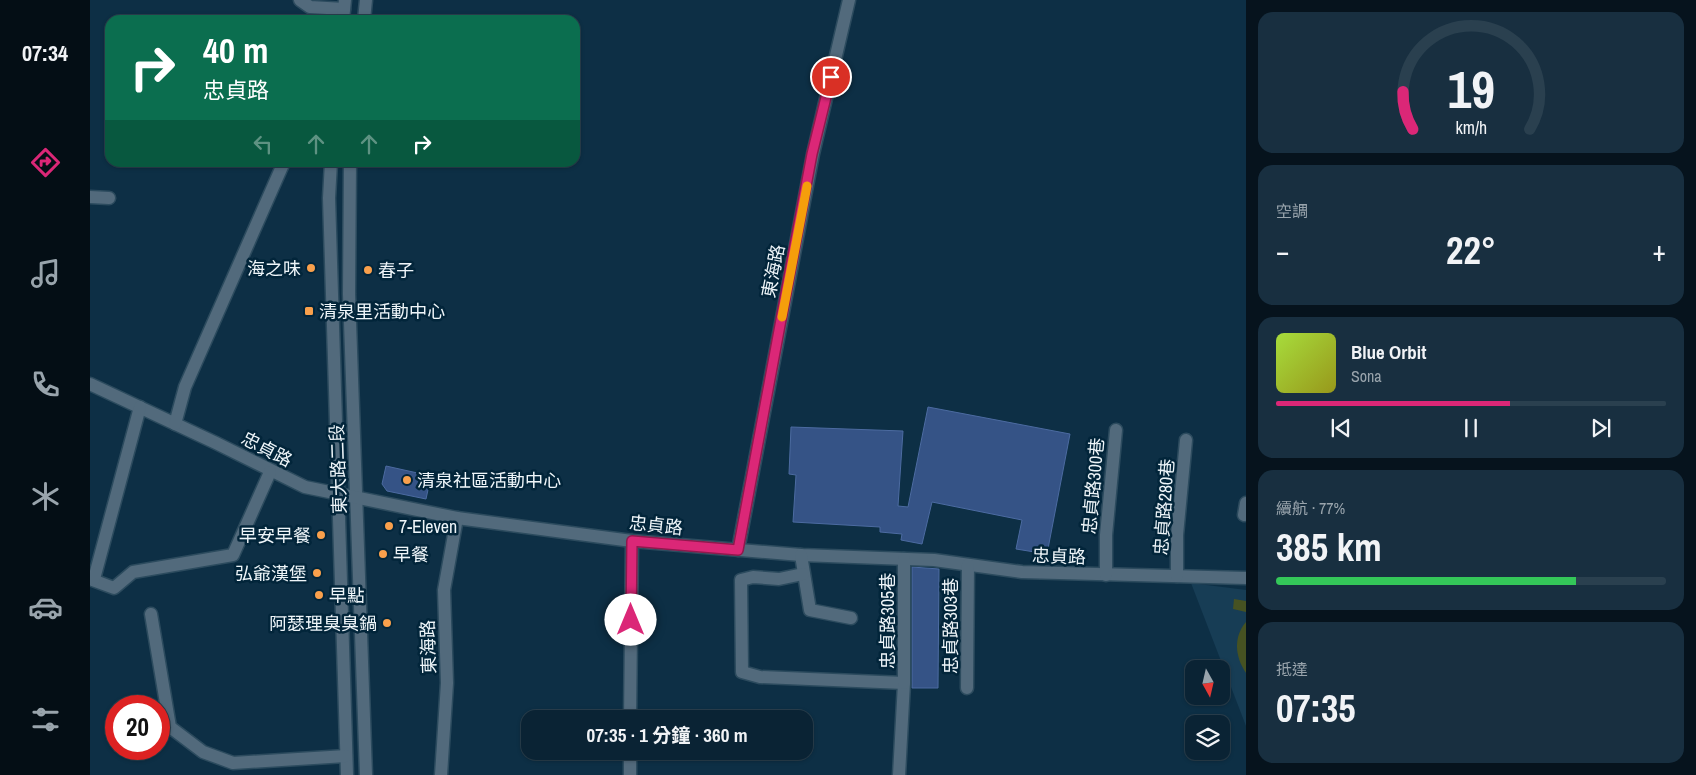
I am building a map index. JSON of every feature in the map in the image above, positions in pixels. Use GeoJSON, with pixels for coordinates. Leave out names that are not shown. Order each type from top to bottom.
{"type":"FeatureCollection","features":[{"type":"Feature","properties":{"kind":"street"},"geometry":{"type":"LineString","coordinates":[[300,0],[310,6],[344,10]]}},
{"type":"Feature","properties":{"kind":"street"},"geometry":{"type":"LineString","coordinates":[[364,15],[366,0]]}},
{"type":"Feature","properties":{"kind":"street","name":"東海路"},"geometry":{"type":"LineString","coordinates":[[738,550],[812,154],[850,0]]}},
{"type":"Feature","properties":{"kind":"street"},"geometry":{"type":"LineString","coordinates":[[175,424],[185,387],[282,167]]}},
{"type":"Feature","properties":{"kind":"street","name":"東大路二段"},"geometry":{"type":"LineString","coordinates":[[330,167],[329,198],[347,775]]}},
{"type":"Feature","properties":{"kind":"street","name":"東大路二段"},"geometry":{"type":"LineString","coordinates":[[350,167],[350,294],[366,775]]}},
{"type":"Feature","properties":{"kind":"street"},"geometry":{"type":"LineString","coordinates":[[90,197],[109,198]]}},
{"type":"Feature","properties":{"kind":"street","name":"忠貞路"},"geometry":{"type":"LineString","coordinates":[[90,384],[270,472],[305,487],[457,518],[632,541],[801,555],[904,559],[1022,572],[1246,578]]}},
{"type":"Feature","properties":{"kind":"street"},"geometry":{"type":"LineString","coordinates":[[140,407],[92,579],[114,588],[133,572],[233,555],[270,472]]}},
{"type":"Feature","properties":{"kind":"street","name":"忠貞路300巷"},"geometry":{"type":"LineString","coordinates":[[1106,575],[1106,535],[1116,430]]}},
{"type":"Feature","properties":{"kind":"street","name":"忠貞路280巷"},"geometry":{"type":"LineString","coordinates":[[1177,576],[1177,535],[1186,440]]}},
{"type":"Feature","properties":{"kind":"street","name":"東海路"},"geometry":{"type":"LineString","coordinates":[[441,775],[447,683],[444,590],[457,518]]}},
{"type":"Feature","properties":{"kind":"street"},"geometry":{"type":"LineString","coordinates":[[630,710],[632,541]]}},
{"type":"Feature","properties":{"kind":"street"},"geometry":{"type":"LineString","coordinates":[[801,555],[802,574],[810,610],[852,618]]}},
{"type":"Feature","properties":{"kind":"street","name":"忠貞路305巷"},"geometry":{"type":"LineString","coordinates":[[899,775],[904,682],[904,559]]}},
{"type":"Feature","properties":{"kind":"street","name":"忠貞路303巷"},"geometry":{"type":"LineString","coordinates":[[967,688],[968,565]]}},
{"type":"Feature","properties":{"kind":"street"},"geometry":{"type":"LineString","coordinates":[[802,574],[779,579],[753,577],[741,580],[742,672],[760,677],[904,682]]}},
{"type":"Feature","properties":{"kind":"street"},"geometry":{"type":"LineString","coordinates":[[151,614],[170,727],[203,752],[233,763],[346,756]]}},
{"type":"Feature","properties":{"kind":"street"},"geometry":{"type":"LineString","coordinates":[[630,760],[630,775]]}},
{"type":"Feature","properties":{"kind":"shaded area"},"geometry":{"type":"Polygon","coordinates":[[[1191,583],[1246,590],[1246,726],[1230,684],[1230,660],[1221,660],[1191,583]]]}},
{"type":"Feature","properties":{"kind":"green space"},"geometry":{"type":"Polygon","coordinates":[[[1234,599],[1246,601],[1246,612],[1233,609],[1234,599]]]}},
{"type":"Feature","properties":{"kind":"green space"},"geometry":{"type":"Polygon","coordinates":[[[1246,622],[1246,673],[1238,654],[1237,641],[1246,622]]]}},
{"type":"Feature","properties":{"kind":"building"},"geometry":{"type":"Polygon","coordinates":[[[928,407],[1070,434],[1047,554],[1016,549],[1022,520],[932,502],[922,544],[901,540],[902,534],[880,532],[880,527],[793,522],[796,475],[789,474],[791,427],[903,431],[898,506],[908,507],[928,407]]]}},
{"type":"Feature","properties":{"kind":"building","name":"清泉社區活動中心"},"geometry":{"type":"Polygon","coordinates":[[[386,466],[431,476],[426,499],[387,491],[382,484],[386,466]]]}},
{"type":"Feature","properties":{"kind":"building"},"geometry":{"type":"Polygon","coordinates":[[[912,567],[939,569],[938,688],[912,688],[912,567]]]}},
{"type":"Feature","properties":{"kind":"slow traffic"},"geometry":{"type":"LineString","coordinates":[[782,317],[807,186]]}},
{"type":"Feature","properties":{"kind":"place","name":"海之味"},"geometry":{"type":"Point","coordinates":[311,268]}},
{"type":"Feature","properties":{"kind":"place","name":"春子"},"geometry":{"type":"Point","coordinates":[368,270]}},
{"type":"Feature","properties":{"kind":"place","name":"清泉里活動中心"},"geometry":{"type":"Point","coordinates":[309,311]}},
{"type":"Feature","properties":{"kind":"place","name":"清泉社區活動中心"},"geometry":{"type":"Point","coordinates":[407,480]}},
{"type":"Feature","properties":{"kind":"place","name":"7-Eleven"},"geometry":{"type":"Point","coordinates":[389,526]}},
{"type":"Feature","properties":{"kind":"place","name":"早安早餐"},"geometry":{"type":"Point","coordinates":[321,535]}},
{"type":"Feature","properties":{"kind":"place","name":"早餐"},"geometry":{"type":"Point","coordinates":[383,554]}},
{"type":"Feature","properties":{"kind":"place","name":"弘爺漢堡"},"geometry":{"type":"Point","coordinates":[317,573]}},
{"type":"Feature","properties":{"kind":"place","name":"早點"},"geometry":{"type":"Point","coordinates":[319,595]}},
{"type":"Feature","properties":{"kind":"place","name":"阿瑟理臭臭鍋"},"geometry":{"type":"Point","coordinates":[387,623]}},
{"type":"Feature","properties":{"kind":"route"},"geometry":{"type":"LineString","coordinates":[[631,620],[632,541],[738,550],[812,154],[831,77]]}}]}
